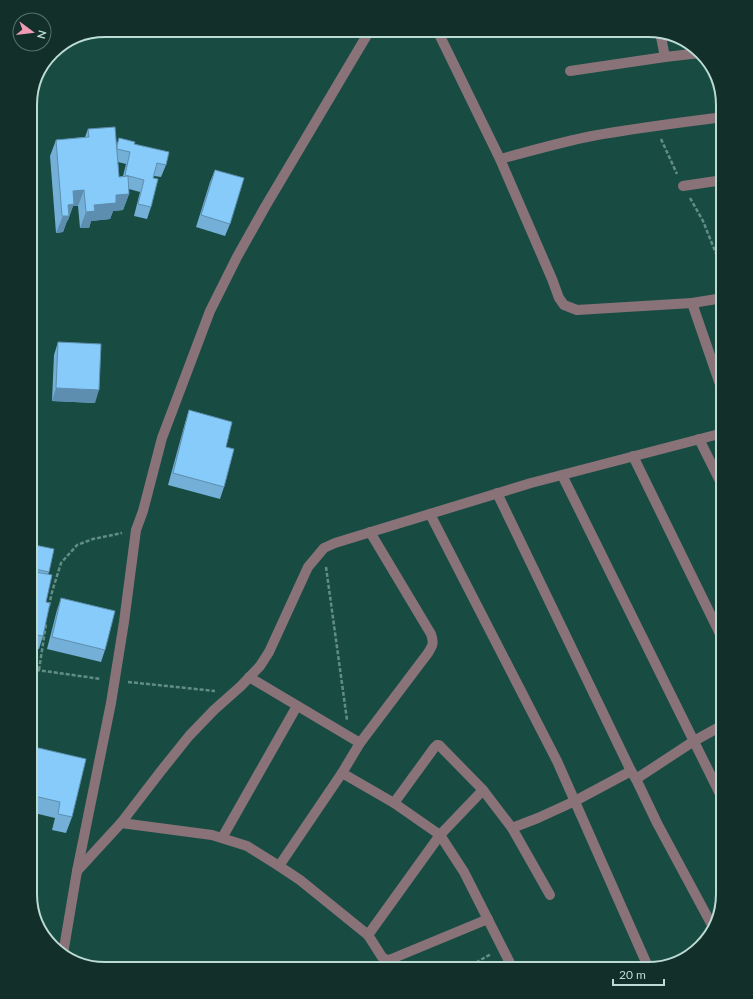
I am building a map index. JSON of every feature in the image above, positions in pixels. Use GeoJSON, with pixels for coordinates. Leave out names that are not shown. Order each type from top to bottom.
{"type":"FeatureCollection","features":[{"type":"Feature","properties":{"kind":"street"},"geometry":{"type":"LineString","coordinates":[[63,948],[111,703],[124,622],[136,530],[143,512],[162,438],[210,311],[265,207],[366,37]]}},
{"type":"Feature","properties":{"kind":"street"},"geometry":{"type":"LineString","coordinates":[[440,37],[500,159],[559,298],[564,305],[577,310],[692,304],[716,299]]}},
{"type":"Feature","properties":{"kind":"street"},"geometry":{"type":"LineString","coordinates":[[661,38],[665,57]]}},
{"type":"Feature","properties":{"kind":"street"},"geometry":{"type":"LineString","coordinates":[[570,71],[692,54]]}},
{"type":"Feature","properties":{"kind":"street"},"geometry":{"type":"LineString","coordinates":[[500,159],[592,136],[716,118]]}},
{"type":"Feature","properties":{"kind":"street"},"geometry":{"type":"LineString","coordinates":[[682,186],[716,181]]}},
{"type":"Feature","properties":{"kind":"street"},"geometry":{"type":"LineString","coordinates":[[692,304],[716,374]]}},
{"type":"Feature","properties":{"kind":"street"},"geometry":{"type":"LineString","coordinates":[[77,871],[121,823],[189,736],[260,666],[269,652],[308,567],[324,548],[335,543],[497,493],[716,435]]}},
{"type":"Feature","properties":{"kind":"street"},"geometry":{"type":"LineString","coordinates":[[699,439],[716,473]]}},
{"type":"Feature","properties":{"kind":"street"},"geometry":{"type":"LineString","coordinates":[[633,456],[716,626]]}},
{"type":"Feature","properties":{"kind":"street"},"geometry":{"type":"LineString","coordinates":[[562,475],[716,786]]}},
{"type":"Feature","properties":{"kind":"street"},"geometry":{"type":"LineString","coordinates":[[497,493],[633,775],[710,921]]}},
{"type":"Feature","properties":{"kind":"street"},"geometry":{"type":"LineString","coordinates":[[430,514],[557,761],[646,962]]}},
{"type":"Feature","properties":{"kind":"street"},"geometry":{"type":"LineString","coordinates":[[279,866],[342,773],[360,743],[432,646],[433,640],[431,634],[370,532]]}},
{"type":"Feature","properties":{"kind":"street"},"geometry":{"type":"LineString","coordinates":[[249,678],[360,743]]}},
{"type":"Feature","properties":{"kind":"street"},"geometry":{"type":"LineString","coordinates":[[222,838],[297,706]]}},
{"type":"Feature","properties":{"kind":"street"},"geometry":{"type":"LineString","coordinates":[[512,828],[575,802],[633,775],[716,729]]}},
{"type":"Feature","properties":{"kind":"street"},"geometry":{"type":"LineString","coordinates":[[394,803],[434,748],[439,745],[483,790],[512,828],[550,895]]}},
{"type":"Feature","properties":{"kind":"street"},"geometry":{"type":"LineString","coordinates":[[342,773],[394,803],[440,835],[464,872],[509,962]]}},
{"type":"Feature","properties":{"kind":"street"},"geometry":{"type":"LineString","coordinates":[[368,935],[440,835],[483,790]]}},
{"type":"Feature","properties":{"kind":"street"},"geometry":{"type":"LineString","coordinates":[[121,823],[212,835],[247,846],[306,884],[368,935],[382,957],[385,959],[389,960],[488,919]]}},
{"type":"Feature","properties":{"kind":"path"},"geometry":{"type":"LineString","coordinates":[[48,612],[52,592],[61,563],[77,546],[93,539],[136,530]]}},
{"type":"Feature","properties":{"kind":"path"},"geometry":{"type":"LineString","coordinates":[[324,548],[349,737]]}},
{"type":"Feature","properties":{"kind":"path"},"geometry":{"type":"LineString","coordinates":[[47,618],[39,670],[233,693]]}},
{"type":"Feature","properties":{"kind":"path"},"geometry":{"type":"LineString","coordinates":[[477,962],[502,948]]}},
{"type":"Feature","properties":{"kind":"building"},"geometry":{"type":"Polygon","coordinates":[[[115,127],[119,177],[128,176],[129,194],[116,195],[116,203],[94,205],[95,211],[86,212],[84,190],[73,191],[74,204],[68,205],[69,216],[62,216],[56,140],[89,137],[88,129],[115,127]]]}},
{"type":"Feature","properties":{"kind":"building"},"geometry":{"type":"Polygon","coordinates":[[[119,138],[135,142],[134,144],[169,152],[166,165],[157,163],[153,178],[158,179],[151,207],[138,204],[144,180],[125,175],[130,152],[117,149],[119,138]]]}},
{"type":"Feature","properties":{"kind":"building"},"geometry":{"type":"Polygon","coordinates":[[[215,170],[244,178],[230,224],[201,215],[215,170]]]}},
{"type":"Feature","properties":{"kind":"building"},"geometry":{"type":"Polygon","coordinates":[[[58,342],[101,344],[99,390],[56,388],[58,342]]]}},
{"type":"Feature","properties":{"kind":"building"},"geometry":{"type":"Polygon","coordinates":[[[189,410],[232,422],[226,447],[234,449],[224,487],[173,473],[189,410]]]}},
{"type":"Feature","properties":{"kind":"building"},"geometry":{"type":"Polygon","coordinates":[[[37,545],[54,549],[49,572],[37,569],[37,545]]]}},
{"type":"Feature","properties":{"kind":"building"},"geometry":{"type":"Polygon","coordinates":[[[37,572],[52,575],[46,602],[50,603],[43,636],[37,635],[37,572]]]}},
{"type":"Feature","properties":{"kind":"building"},"geometry":{"type":"Polygon","coordinates":[[[61,598],[115,611],[105,650],[52,637],[61,598]]]}},
{"type":"Feature","properties":{"kind":"building"},"geometry":{"type":"Polygon","coordinates":[[[37,748],[86,759],[72,817],[58,814],[60,802],[37,797],[37,748]]]}}]}
